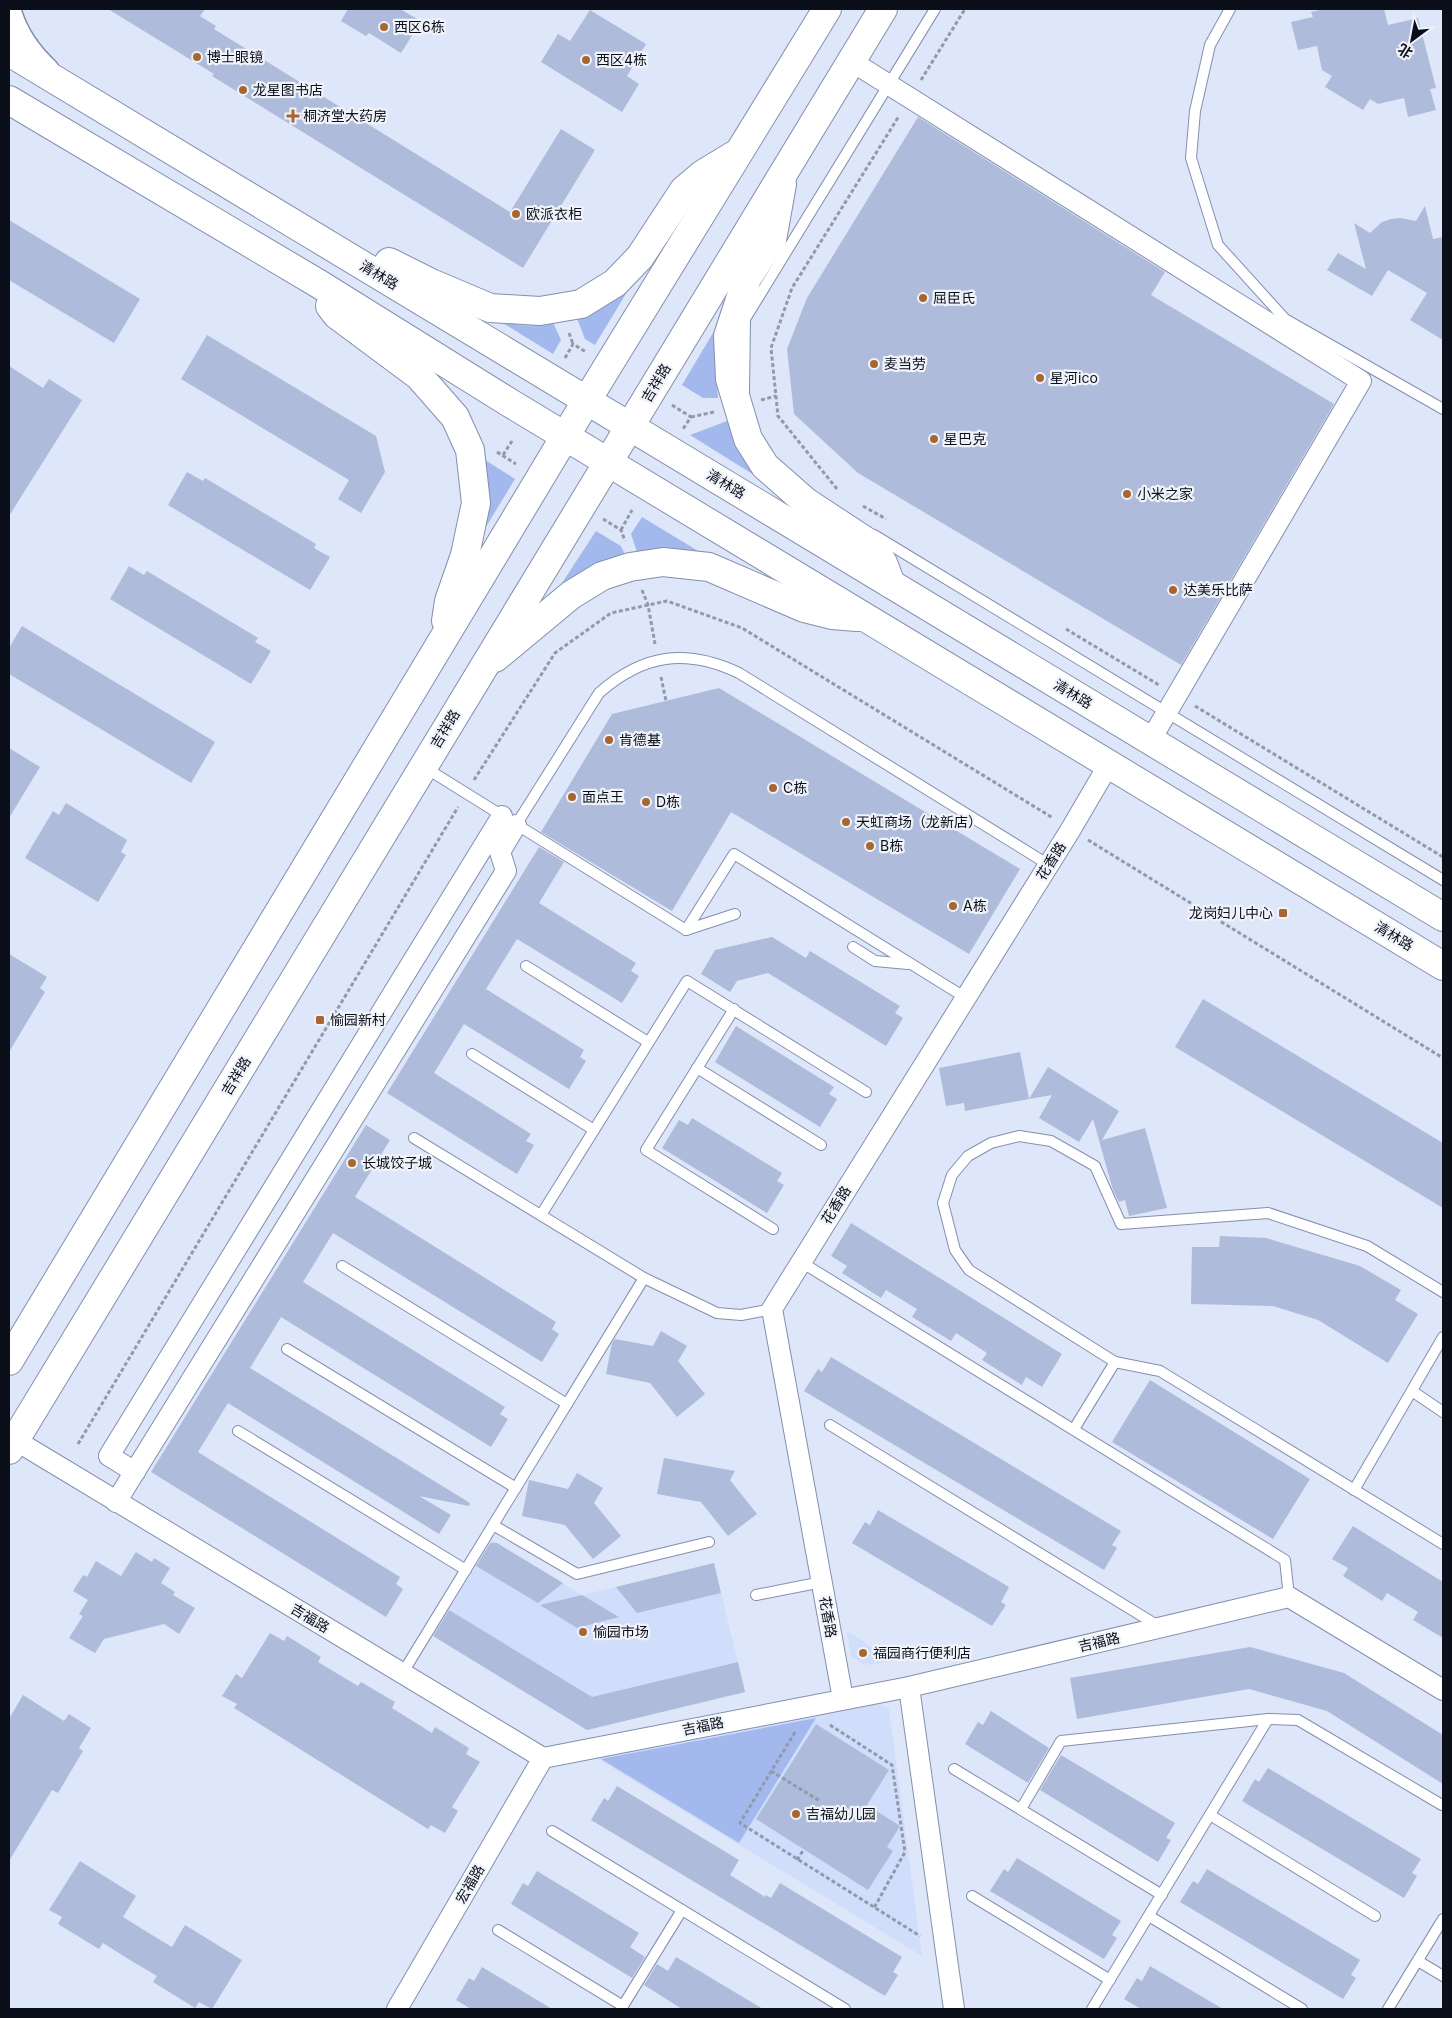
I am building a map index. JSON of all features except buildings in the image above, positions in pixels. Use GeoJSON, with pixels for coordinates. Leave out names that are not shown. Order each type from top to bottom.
{"type":"FeatureCollection","features":[{"type":"Feature","properties":{"kind":"main road"},"geometry":{"type":"LineString","coordinates":[[9,1362],[442,644],[565,436],[827,9]]}},
{"type":"Feature","properties":{"kind":"main road","name":"吉祥路"},"geometry":{"type":"LineString","coordinates":[[12,1445],[883,9]]}},
{"type":"Feature","properties":{"kind":"main road","name":"清林路"},"geometry":{"type":"LineString","coordinates":[[9,52],[1443,918]]}},
{"type":"Feature","properties":{"kind":"main road","name":"清林路"},"geometry":{"type":"LineString","coordinates":[[11,102],[319,284],[565,436],[1443,966]]}},
{"type":"Feature","properties":{"kind":"main road"},"geometry":{"type":"LineString","coordinates":[[340,251],[366,252],[490,308],[540,311],[581,304],[615,282],[640,257],[684,190],[703,174],[740,152]]}},
{"type":"Feature","properties":{"kind":"main road"},"geometry":{"type":"LineString","coordinates":[[783,173],[772,240],[747,278],[728,336],[730,379],[748,439],[765,466],[806,502],[870,544],[884,563],[891,584]]}},
{"type":"Feature","properties":{"kind":"main road"},"geometry":{"type":"LineString","coordinates":[[319,284],[326,301],[337,315],[419,376],[455,417],[470,450],[476,502],[465,555],[449,601],[442,644]]}},
{"type":"Feature","properties":{"kind":"main road"},"geometry":{"type":"LineString","coordinates":[[482,668],[519,640],[571,595],[602,576],[633,566],[663,562],[709,567],[804,608],[832,615],[866,618]]}},
{"type":"Feature","properties":{"kind":"main road"},"geometry":{"type":"LineString","coordinates":[[936,660],[921,640],[903,624],[907,618],[917,618],[980,653],[1017,660]]}},
{"type":"Feature","properties":{"kind":"street"},"geometry":{"type":"LineString","coordinates":[[9,15],[14,30],[32,57],[56,80]]}},
{"type":"Feature","properties":{"kind":"street"},"geometry":{"type":"LineString","coordinates":[[851,61],[1360,381],[1150,740]]}},
{"type":"Feature","properties":{"kind":"street","name":"花香路"},"geometry":{"type":"LineString","coordinates":[[843,1699],[772,1308],[1049,865],[1109,764]]}},
{"type":"Feature","properties":{"kind":"street"},"geometry":{"type":"LineString","coordinates":[[116,1502],[506,871],[500,852],[509,820]]}},
{"type":"Feature","properties":{"kind":"street"},"geometry":{"type":"LineString","coordinates":[[135,1472],[109,1456],[509,820]]}},
{"type":"Feature","properties":{"kind":"street","name":"吉福路"},"geometry":{"type":"LineString","coordinates":[[12,1445],[116,1502],[543,1758],[909,1687],[1289,1597]]}},
{"type":"Feature","properties":{"kind":"street"},"geometry":{"type":"LineString","coordinates":[[1289,1597],[1443,1690]]}},
{"type":"Feature","properties":{"kind":"street"},"geometry":{"type":"LineString","coordinates":[[909,1687],[954,2009]]}},
{"type":"Feature","properties":{"kind":"street","name":"宏福路"},"geometry":{"type":"LineString","coordinates":[[397,2009],[543,1758]]}},
{"type":"Feature","properties":{"kind":"lane"},"geometry":{"type":"LineString","coordinates":[[772,456],[759,443],[744,393],[745,318],[935,9]]}},
{"type":"Feature","properties":{"kind":"lane"},"geometry":{"type":"LineString","coordinates":[[1230,9],[1210,45],[1195,111],[1191,158],[1218,245],[1285,319],[1443,409]]}},
{"type":"Feature","properties":{"kind":"lane"},"geometry":{"type":"LineString","coordinates":[[792,476],[819,502],[1171,704],[1443,880]]}},
{"type":"Feature","properties":{"kind":"lane"},"geometry":{"type":"LineString","coordinates":[[509,820],[599,693],[616,678],[636,667],[658,660],[700,659],[720,664],[739,673],[1049,865]]}},
{"type":"Feature","properties":{"kind":"lane"},"geometry":{"type":"LineString","coordinates":[[422,767],[686,930],[735,914]]}},
{"type":"Feature","properties":{"kind":"lane"},"geometry":{"type":"LineString","coordinates":[[686,930],[734,854],[966,998]]}},
{"type":"Feature","properties":{"kind":"lane"},"geometry":{"type":"LineString","coordinates":[[853,947],[875,961],[912,964]]}},
{"type":"Feature","properties":{"kind":"lane"},"geometry":{"type":"LineString","coordinates":[[526,966],[648,1042]]}},
{"type":"Feature","properties":{"kind":"lane"},"geometry":{"type":"LineString","coordinates":[[541,1215],[687,980],[866,1092]]}},
{"type":"Feature","properties":{"kind":"lane"},"geometry":{"type":"LineString","coordinates":[[734,1009],[646,1150],[773,1229]]}},
{"type":"Feature","properties":{"kind":"lane"},"geometry":{"type":"LineString","coordinates":[[472,1054],[594,1130]]}},
{"type":"Feature","properties":{"kind":"lane"},"geometry":{"type":"LineString","coordinates":[[697,1068],[821,1146]]}},
{"type":"Feature","properties":{"kind":"lane"},"geometry":{"type":"LineString","coordinates":[[1443,1292],[1367,1246],[1268,1213],[1121,1224],[1095,1166],[1051,1141],[1019,1136],[991,1144],[968,1156],[952,1175],[943,1203],[955,1250],[970,1270],[1115,1362],[1160,1371],[1443,1544]]}},
{"type":"Feature","properties":{"kind":"lane"},"geometry":{"type":"LineString","coordinates":[[414,1138],[644,1278],[717,1313],[741,1315],[772,1308]]}},
{"type":"Feature","properties":{"kind":"lane"},"geometry":{"type":"LineString","coordinates":[[801,1262],[1285,1560],[1289,1597]]}},
{"type":"Feature","properties":{"kind":"lane"},"geometry":{"type":"LineString","coordinates":[[342,1266],[567,1404]]}},
{"type":"Feature","properties":{"kind":"lane"},"geometry":{"type":"LineString","coordinates":[[402,1674],[644,1278]]}},
{"type":"Feature","properties":{"kind":"lane"},"geometry":{"type":"LineString","coordinates":[[1354,1490],[1443,1337]]}},
{"type":"Feature","properties":{"kind":"lane"},"geometry":{"type":"LineString","coordinates":[[287,1348],[516,1488]]}},
{"type":"Feature","properties":{"kind":"lane"},"geometry":{"type":"LineString","coordinates":[[1074,1429],[1115,1362]]}},
{"type":"Feature","properties":{"kind":"lane"},"geometry":{"type":"LineString","coordinates":[[1412,1391],[1443,1412]]}},
{"type":"Feature","properties":{"kind":"lane"},"geometry":{"type":"LineString","coordinates":[[830,1425],[1160,1627]]}},
{"type":"Feature","properties":{"kind":"lane"},"geometry":{"type":"LineString","coordinates":[[238,1431],[466,1570]]}},
{"type":"Feature","properties":{"kind":"lane"},"geometry":{"type":"LineString","coordinates":[[493,1525],[577,1574],[709,1542]]}},
{"type":"Feature","properties":{"kind":"lane"},"geometry":{"type":"LineString","coordinates":[[756,1595],[822,1582]]}},
{"type":"Feature","properties":{"kind":"lane"},"geometry":{"type":"LineString","coordinates":[[1092,2009],[1268,1719]]}},
{"type":"Feature","properties":{"kind":"lane"},"geometry":{"type":"LineString","coordinates":[[1021,1809],[1061,1741],[1268,1719],[1298,1720],[1442,1805]]}},
{"type":"Feature","properties":{"kind":"lane"},"geometry":{"type":"LineString","coordinates":[[954,1769],[1162,1895]]}},
{"type":"Feature","properties":{"kind":"lane"},"geometry":{"type":"LineString","coordinates":[[1210,1815],[1375,1916]]}},
{"type":"Feature","properties":{"kind":"lane"},"geometry":{"type":"LineString","coordinates":[[552,1831],[845,2009]]}},
{"type":"Feature","properties":{"kind":"lane"},"geometry":{"type":"LineString","coordinates":[[972,1896],[1110,1980]]}},
{"type":"Feature","properties":{"kind":"lane"},"geometry":{"type":"LineString","coordinates":[[498,1930],[622,2008],[682,1910]]}},
{"type":"Feature","properties":{"kind":"lane"},"geometry":{"type":"LineString","coordinates":[[1149,1916],[1302,2009]]}},
{"type":"Feature","properties":{"kind":"lane"},"geometry":{"type":"LineString","coordinates":[[1388,2009],[1443,1919]]}},
{"type":"Feature","properties":{"kind":"lane"},"geometry":{"type":"LineString","coordinates":[[1418,1961],[1443,1976]]}},
{"type":"Feature","properties":{"kind":"path"},"geometry":{"type":"LineString","coordinates":[[837,490],[778,416],[771,348],[792,288],[965,9]]}},
{"type":"Feature","properties":{"kind":"path"},"geometry":{"type":"LineString","coordinates":[[563,360],[573,344],[587,353]]}},
{"type":"Feature","properties":{"kind":"path"},"geometry":{"type":"LineString","coordinates":[[672,405],[691,417],[722,410]]}},
{"type":"Feature","properties":{"kind":"path"},"geometry":{"type":"LineString","coordinates":[[682,432],[691,417]]}},
{"type":"Feature","properties":{"kind":"path"},"geometry":{"type":"LineString","coordinates":[[503,455],[512,441]]}},
{"type":"Feature","properties":{"kind":"path"},"geometry":{"type":"LineString","coordinates":[[491,448],[516,464]]}},
{"type":"Feature","properties":{"kind":"path"},"geometry":{"type":"LineString","coordinates":[[862,505],[888,521]]}},
{"type":"Feature","properties":{"kind":"path"},"geometry":{"type":"LineString","coordinates":[[621,530],[632,510]]}},
{"type":"Feature","properties":{"kind":"path"},"geometry":{"type":"LineString","coordinates":[[603,519],[621,530],[648,605],[666,701]]}},
{"type":"Feature","properties":{"kind":"path"},"geometry":{"type":"LineString","coordinates":[[1058,624],[1171,704],[1443,857]]}},
{"type":"Feature","properties":{"kind":"path"},"geometry":{"type":"LineString","coordinates":[[800,1724],[740,1824],[920,1936]]}},
{"type":"Feature","properties":{"kind":"path"},"geometry":{"type":"LineString","coordinates":[[829,1724],[892,1765],[905,1852],[874,1908]]}},
{"type":"Feature","properties":{"kind":"path"},"geometry":{"type":"LineString","coordinates":[[772,1771],[820,1801]]}},
{"type":"Feature","properties":{"kind":"path"},"geometry":{"type":"LineString","coordinates":[[797,1860],[804,1849]]}},
{"type":"Feature","properties":{"kind":"shaded area"},"geometry":{"type":"Polygon","coordinates":[[[633,282],[595,345],[585,339],[576,316],[607,304],[620,295],[633,282]]]}},
{"type":"Feature","properties":{"kind":"shaded area"},"geometry":{"type":"Polygon","coordinates":[[[726,311],[718,365],[718,398],[703,398],[682,385],[726,311]]]}},
{"type":"Feature","properties":{"kind":"shaded area"},"geometry":{"type":"Polygon","coordinates":[[[496,319],[524,325],[553,322],[561,340],[553,354],[496,319]]]}},
{"type":"Feature","properties":{"kind":"shaded area"},"geometry":{"type":"Polygon","coordinates":[[[727,421],[739,446],[765,482],[690,435],[727,421]]]}},
{"type":"Feature","properties":{"kind":"shaded area"},"geometry":{"type":"Polygon","coordinates":[[[482,458],[515,479],[475,545],[482,458]]]}},
{"type":"Feature","properties":{"kind":"shaded area"},"geometry":{"type":"Polygon","coordinates":[[[642,517],[723,566],[638,555],[631,534],[642,517]]]}},
{"type":"Feature","properties":{"kind":"shaded area"},"geometry":{"type":"Polygon","coordinates":[[[596,531],[621,546],[626,557],[541,615],[596,531]]]}},
{"type":"Feature","properties":{"kind":"shaded area","name":"愉园市场"},"geometry":{"type":"Polygon","coordinates":[[[492,1540],[582,1595],[714,1563],[745,1692],[587,1730],[433,1636],[492,1540]]]}},
{"type":"Feature","properties":{"kind":"shaded area"},"geometry":{"type":"Polygon","coordinates":[[[847,1631],[893,1661],[864,1665],[851,1656],[847,1631]]]}},
{"type":"Feature","properties":{"kind":"shaded area","name":"吉福幼儿园"},"geometry":{"type":"Polygon","coordinates":[[[879,1703],[889,1709],[922,1956],[596,1758],[879,1703]]]}},
{"type":"Feature","properties":{"kind":"shaded area"},"geometry":{"type":"Polygon","coordinates":[[[816,1718],[739,1843],[601,1759],[816,1718]]]}},
{"type":"Feature","properties":{"kind":"place","name":"西区6栋"},"geometry":{"type":"Point","coordinates":[384,27]}},
{"type":"Feature","properties":{"kind":"place","name":"博士眼镜"},"geometry":{"type":"Point","coordinates":[197,57]}},
{"type":"Feature","properties":{"kind":"place","name":"西区4栋"},"geometry":{"type":"Point","coordinates":[586,60]}},
{"type":"Feature","properties":{"kind":"place","name":"龙星图书店"},"geometry":{"type":"Point","coordinates":[243,90]}},
{"type":"Feature","properties":{"kind":"place","name":"桐济堂大药房"},"geometry":{"type":"Point","coordinates":[293,116]}},
{"type":"Feature","properties":{"kind":"place","name":"欧派衣柜"},"geometry":{"type":"Point","coordinates":[516,214]}},
{"type":"Feature","properties":{"kind":"place","name":"屈臣氏"},"geometry":{"type":"Point","coordinates":[923,298]}},
{"type":"Feature","properties":{"kind":"place","name":"麦当劳"},"geometry":{"type":"Point","coordinates":[874,364]}},
{"type":"Feature","properties":{"kind":"place","name":"星河ico"},"geometry":{"type":"Point","coordinates":[1040,378]}},
{"type":"Feature","properties":{"kind":"place","name":"星巴克"},"geometry":{"type":"Point","coordinates":[934,439]}},
{"type":"Feature","properties":{"kind":"place","name":"小米之家"},"geometry":{"type":"Point","coordinates":[1127,494]}},
{"type":"Feature","properties":{"kind":"place","name":"达美乐比萨"},"geometry":{"type":"Point","coordinates":[1173,590]}},
{"type":"Feature","properties":{"kind":"place","name":"肯德基"},"geometry":{"type":"Point","coordinates":[609,740]}},
{"type":"Feature","properties":{"kind":"place","name":"C栋"},"geometry":{"type":"Point","coordinates":[773,788]}},
{"type":"Feature","properties":{"kind":"place","name":"面点王"},"geometry":{"type":"Point","coordinates":[572,797]}},
{"type":"Feature","properties":{"kind":"place","name":"D栋"},"geometry":{"type":"Point","coordinates":[646,802]}},
{"type":"Feature","properties":{"kind":"place","name":"天虹商场（龙新店）"},"geometry":{"type":"Point","coordinates":[846,822]}},
{"type":"Feature","properties":{"kind":"place","name":"B栋"},"geometry":{"type":"Point","coordinates":[870,846]}},
{"type":"Feature","properties":{"kind":"place","name":"A栋"},"geometry":{"type":"Point","coordinates":[953,906]}},
{"type":"Feature","properties":{"kind":"place","name":"龙岗妇儿中心"},"geometry":{"type":"Point","coordinates":[1283,913]}},
{"type":"Feature","properties":{"kind":"place","name":"愉园新村"},"geometry":{"type":"Point","coordinates":[320,1020]}},
{"type":"Feature","properties":{"kind":"place","name":"长城饺子城"},"geometry":{"type":"Point","coordinates":[352,1163]}},
{"type":"Feature","properties":{"kind":"place","name":"愉园市场"},"geometry":{"type":"Point","coordinates":[583,1632]}},
{"type":"Feature","properties":{"kind":"place","name":"福园商行便利店"},"geometry":{"type":"Point","coordinates":[863,1653]}},
{"type":"Feature","properties":{"kind":"place","name":"吉福幼儿园"},"geometry":{"type":"Point","coordinates":[796,1814]}}]}
